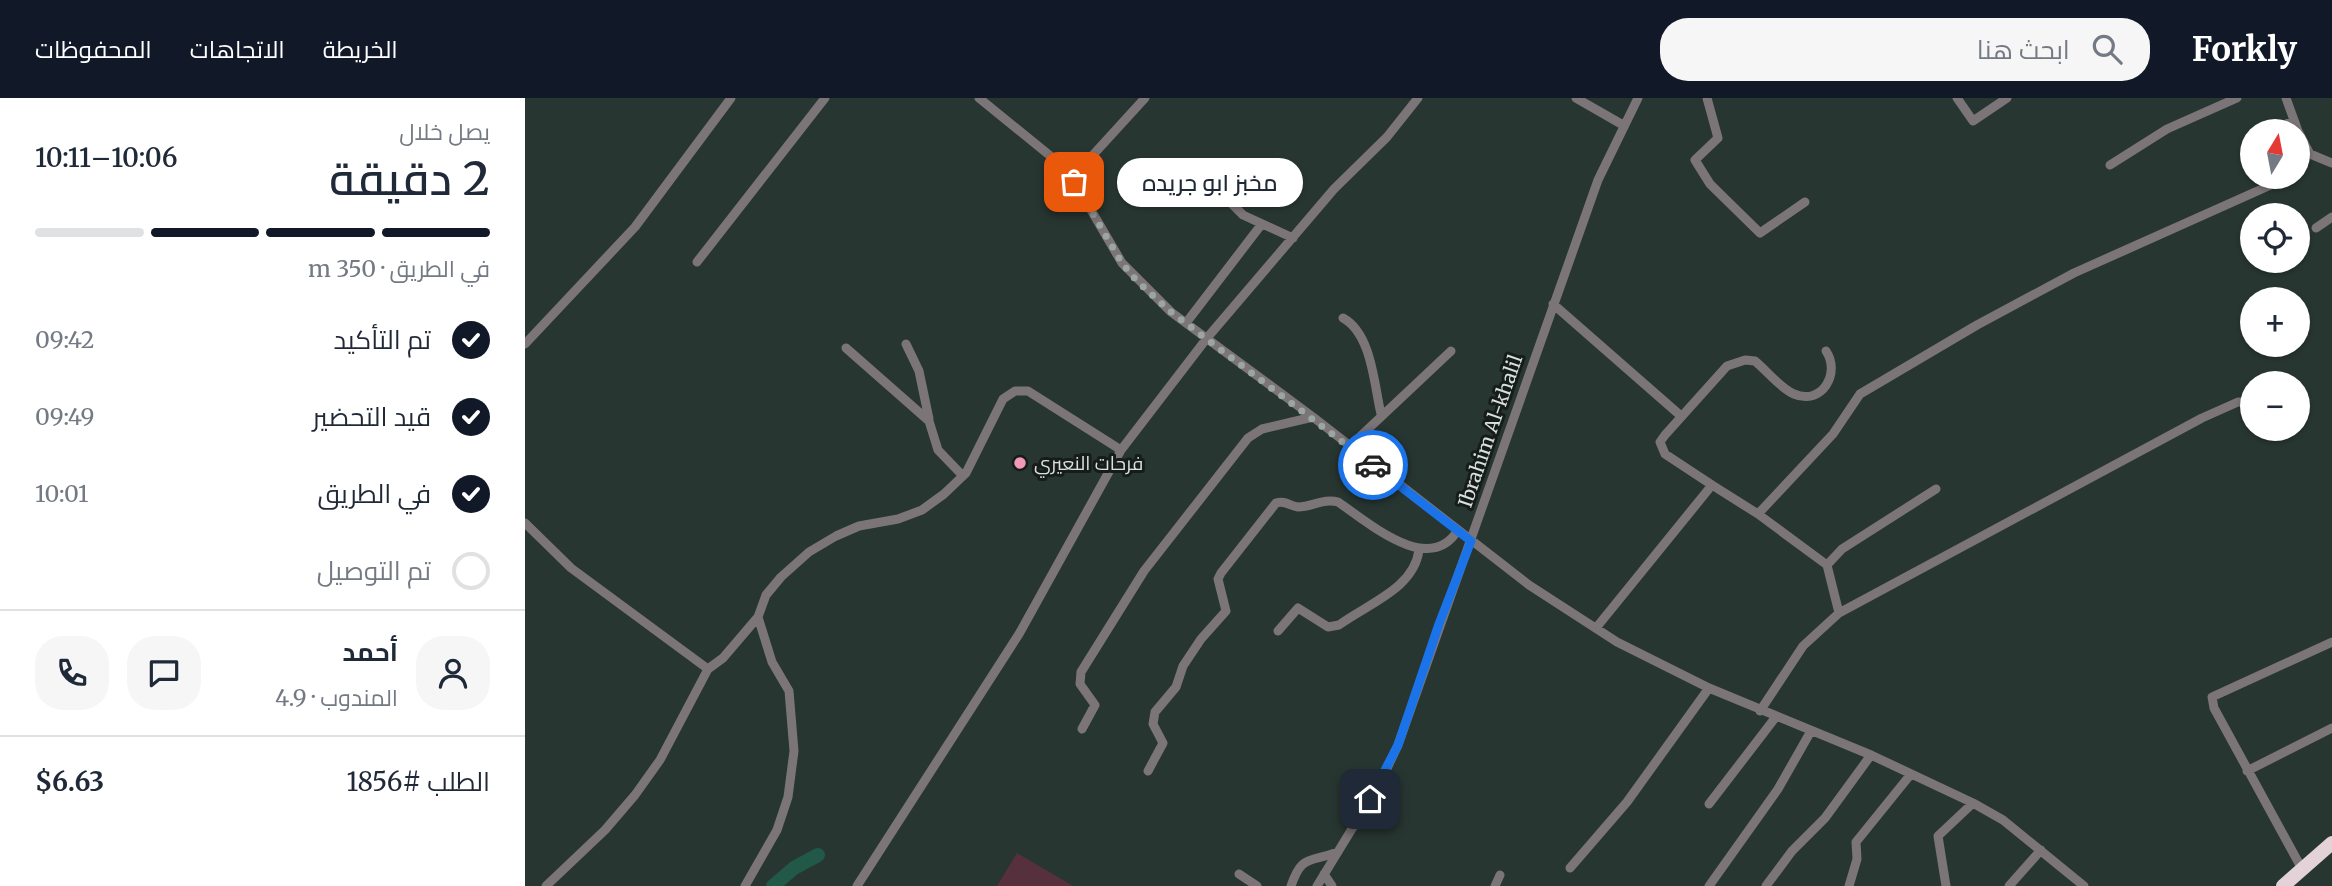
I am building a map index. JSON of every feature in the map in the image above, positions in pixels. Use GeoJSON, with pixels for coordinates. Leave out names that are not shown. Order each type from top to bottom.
{"type":"FeatureCollection","features":[{"type":"Feature","properties":{"kind":"highway"},"geometry":{"type":"LineString","coordinates":[[2283,886],[2332,843]]}},
{"type":"Feature","properties":{"kind":"street"},"geometry":{"type":"LineString","coordinates":[[525,344],[635,227],[731,98]]}},
{"type":"Feature","properties":{"kind":"street"},"geometry":{"type":"LineString","coordinates":[[697,262],[825,98]]}},
{"type":"Feature","properties":{"kind":"street"},"geometry":{"type":"LineString","coordinates":[[1071,179],[1145,98]]}},
{"type":"Feature","properties":{"kind":"street"},"geometry":{"type":"LineString","coordinates":[[856,886],[1019,634],[1121,450],[1207,338],[1334,189],[1387,137],[1418,98]]}},
{"type":"Feature","properties":{"kind":"street"},"geometry":{"type":"LineString","coordinates":[[1576,98],[1623,125]]}},
{"type":"Feature","properties":{"kind":"street","name":"Ibrahim Al-khalil"},"geometry":{"type":"LineString","coordinates":[[1317,886],[1395,753],[1598,180],[1638,98]]}},
{"type":"Feature","properties":{"kind":"street"},"geometry":{"type":"LineString","coordinates":[[1707,98],[1718,138],[1695,160],[1710,184],[1760,233],[1805,202]]}},
{"type":"Feature","properties":{"kind":"street"},"geometry":{"type":"LineString","coordinates":[[1957,98],[1973,121],[2007,98]]}},
{"type":"Feature","properties":{"kind":"street"},"geometry":{"type":"LineString","coordinates":[[2110,164],[2167,129],[2237,98]]}},
{"type":"Feature","properties":{"kind":"street"},"geometry":{"type":"LineString","coordinates":[[2285,98],[2292,119]]}},
{"type":"Feature","properties":{"kind":"street"},"geometry":{"type":"LineString","coordinates":[[981,99],[1059,163],[1122,263],[1145,288],[1186,323],[1313,417],[1529,586],[1596,628],[1709,688],[1775,718],[1871,755],[1973,803],[2003,820],[2084,886]]}},
{"type":"Feature","properties":{"kind":"street"},"geometry":{"type":"LineString","coordinates":[[2310,154],[2332,163]]}},
{"type":"Feature","properties":{"kind":"street"},"geometry":{"type":"LineString","coordinates":[[1205,177],[1243,215],[1293,238]]}},
{"type":"Feature","properties":{"kind":"street"},"geometry":{"type":"LineString","coordinates":[[1758,514],[1833,434],[1860,394],[1977,325],[2074,273],[2262,189]]}},
{"type":"Feature","properties":{"kind":"street"},"geometry":{"type":"LineString","coordinates":[[2316,228],[2332,217]]}},
{"type":"Feature","properties":{"kind":"street"},"geometry":{"type":"LineString","coordinates":[[1186,323],[1261,225]]}},
{"type":"Feature","properties":{"kind":"street"},"geometry":{"type":"LineString","coordinates":[[1553,304],[1681,416]]}},
{"type":"Feature","properties":{"kind":"street"},"geometry":{"type":"LineString","coordinates":[[1343,318],[1357,330],[1364,345],[1381,414]]}},
{"type":"Feature","properties":{"kind":"street"},"geometry":{"type":"LineString","coordinates":[[906,344],[919,370],[938,450],[963,476]]}},
{"type":"Feature","properties":{"kind":"street"},"geometry":{"type":"LineString","coordinates":[[846,348],[899,391],[929,421]]}},
{"type":"Feature","properties":{"kind":"street"},"geometry":{"type":"LineString","coordinates":[[1350,446],[1451,351]]}},
{"type":"Feature","properties":{"kind":"street"},"geometry":{"type":"LineString","coordinates":[[1826,351],[1832,360],[1832,373],[1825,388],[1817,394],[1800,396],[1790,393],[1755,361],[1745,360],[1727,366],[1665,435],[1660,449],[1758,514],[1827,565],[1839,613]]}},
{"type":"Feature","properties":{"kind":"street"},"geometry":{"type":"LineString","coordinates":[[545,886],[605,830],[635,795],[660,760],[708,669],[723,658],[758,617],[766,595],[810,552],[859,526],[898,519],[922,510],[963,476],[1003,398],[1015,391],[1028,391],[1121,450]]}},
{"type":"Feature","properties":{"kind":"street"},"geometry":{"type":"LineString","coordinates":[[1761,711],[1803,646],[1839,613],[2202,418],[2240,402]]}},
{"type":"Feature","properties":{"kind":"street"},"geometry":{"type":"LineString","coordinates":[[1082,729],[1095,705],[1080,684],[1081,671],[1174,530],[1254,433],[1313,417]]}},
{"type":"Feature","properties":{"kind":"street"},"geometry":{"type":"LineString","coordinates":[[1596,628],[1712,485]]}},
{"type":"Feature","properties":{"kind":"street"},"geometry":{"type":"LineString","coordinates":[[1827,565],[1842,549],[1936,489]]}},
{"type":"Feature","properties":{"kind":"street"},"geometry":{"type":"LineString","coordinates":[[1148,771],[1163,743],[1153,724],[1155,712],[1176,687],[1183,666],[1201,639],[1226,611],[1218,579],[1276,503],[1282,501],[1297,507],[1330,500],[1338,502],[1419,550],[1437,548],[1448,542],[1458,530]]}},
{"type":"Feature","properties":{"kind":"street"},"geometry":{"type":"LineString","coordinates":[[525,523],[571,568],[708,669]]}},
{"type":"Feature","properties":{"kind":"street"},"geometry":{"type":"LineString","coordinates":[[1278,631],[1298,608],[1328,627],[1339,625],[1395,590],[1417,562],[1419,550]]}},
{"type":"Feature","properties":{"kind":"street"},"geometry":{"type":"LineString","coordinates":[[745,886],[777,830],[789,797],[794,751],[789,691],[772,662],[758,617]]}},
{"type":"Feature","properties":{"kind":"street"},"geometry":{"type":"LineString","coordinates":[[2302,869],[2214,708],[2212,696],[2332,642]]}},
{"type":"Feature","properties":{"kind":"street"},"geometry":{"type":"LineString","coordinates":[[1570,867],[1627,802],[1709,688]]}},
{"type":"Feature","properties":{"kind":"street"},"geometry":{"type":"LineString","coordinates":[[1709,804],[1775,718]]}},
{"type":"Feature","properties":{"kind":"street"},"geometry":{"type":"LineString","coordinates":[[2248,772],[2332,728]]}},
{"type":"Feature","properties":{"kind":"street"},"geometry":{"type":"LineString","coordinates":[[1709,886],[1778,789],[1811,731]]}},
{"type":"Feature","properties":{"kind":"street"},"geometry":{"type":"LineString","coordinates":[[1766,886],[1792,851],[1825,818],[1871,755]]}},
{"type":"Feature","properties":{"kind":"street"},"geometry":{"type":"LineString","coordinates":[[1849,886],[1857,859],[1856,842],[1911,774]]}},
{"type":"Feature","properties":{"kind":"street"},"geometry":{"type":"LineString","coordinates":[[1946,886],[1938,836],[1973,803]]}},
{"type":"Feature","properties":{"kind":"street"},"geometry":{"type":"LineString","coordinates":[[2008,886],[2041,850]]}},
{"type":"Feature","properties":{"kind":"street"},"geometry":{"type":"LineString","coordinates":[[1291,886],[1296,870],[1304,861],[1338,852]]}},
{"type":"Feature","properties":{"kind":"street"},"geometry":{"type":"LineString","coordinates":[[1239,874],[1257,886]]}},
{"type":"Feature","properties":{"kind":"street"},"geometry":{"type":"LineString","coordinates":[[1324,874],[1332,886]]}},
{"type":"Feature","properties":{"kind":"street"},"geometry":{"type":"LineString","coordinates":[[1495,886],[1500,875]]}},
{"type":"Feature","properties":{"kind":"shaded area"},"geometry":{"type":"Polygon","coordinates":[[[1017,853],[1073,886],[997,886],[1017,853]]]}},
{"type":"Feature","properties":{"kind":"waterway"},"geometry":{"type":"LineString","coordinates":[[773,886],[794,868],[818,855]]}},
{"type":"Feature","properties":{"kind":"way so far"},"geometry":{"type":"LineString","coordinates":[[1074,182],[1122,263],[1136,280],[1171,312],[1373,465]]}},
{"type":"Feature","properties":{"kind":"place","name":"مخبز ابو جريده"},"geometry":{"type":"Point","coordinates":[1074,182]}},
{"type":"Feature","properties":{"kind":"place","name":"فرحات النعيري"},"geometry":{"type":"Point","coordinates":[1020,463]}},
{"type":"Feature","properties":{"kind":"route"},"geometry":{"type":"LineString","coordinates":[[1370,799],[1398,745],[1439,624],[1471,541],[1373,465]]}}]}
